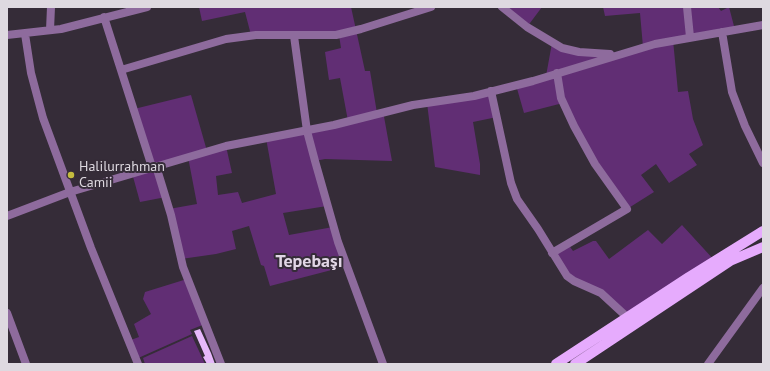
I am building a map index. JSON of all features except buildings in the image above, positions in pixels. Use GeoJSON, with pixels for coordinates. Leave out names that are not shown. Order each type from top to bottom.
{"type":"FeatureCollection","features":[{"type":"Feature","properties":{"kind":"main road"},"geometry":{"type":"LineString","coordinates":[[556,364],[763,231]]}},
{"type":"Feature","properties":{"kind":"main road"},"geometry":{"type":"LineString","coordinates":[[575,364],[730,261],[763,247]]}},
{"type":"Feature","properties":{"kind":"street"},"geometry":{"type":"LineString","coordinates":[[50,30],[51,7]]}},
{"type":"Feature","properties":{"kind":"street"},"geometry":{"type":"LineString","coordinates":[[7,35],[26,34],[50,30],[147,7]]}},
{"type":"Feature","properties":{"kind":"street"},"geometry":{"type":"LineString","coordinates":[[121,70],[226,39],[256,35],[329,36],[343,34],[431,7]]}},
{"type":"Feature","properties":{"kind":"street"},"geometry":{"type":"LineString","coordinates":[[502,7],[527,27],[562,48],[591,54],[623,53]]}},
{"type":"Feature","properties":{"kind":"street"},"geometry":{"type":"LineString","coordinates":[[687,7],[690,37]]}},
{"type":"Feature","properties":{"kind":"street"},"geometry":{"type":"LineString","coordinates":[[104,17],[154,166],[186,278],[221,364]]}},
{"type":"Feature","properties":{"kind":"street"},"geometry":{"type":"LineString","coordinates":[[7,216],[70,192],[226,146],[307,131],[397,108],[491,91],[623,53],[690,37],[763,26]]}},
{"type":"Feature","properties":{"kind":"street"},"geometry":{"type":"LineString","coordinates":[[722,32],[728,74],[734,98],[745,126],[763,163]]}},
{"type":"Feature","properties":{"kind":"street"},"geometry":{"type":"LineString","coordinates":[[26,34],[35,92],[70,192],[138,364]]}},
{"type":"Feature","properties":{"kind":"street"},"geometry":{"type":"LineString","coordinates":[[294,36],[307,131],[338,242],[382,364]]}},
{"type":"Feature","properties":{"kind":"street"},"geometry":{"type":"LineString","coordinates":[[552,253],[627,209],[595,164],[574,126],[561,98],[557,73]]}},
{"type":"Feature","properties":{"kind":"street"},"geometry":{"type":"LineString","coordinates":[[491,91],[513,190],[567,276],[574,281],[601,293],[627,317]]}},
{"type":"Feature","properties":{"kind":"street"},"geometry":{"type":"LineString","coordinates":[[708,364],[763,288]]}},
{"type":"Feature","properties":{"kind":"street"},"geometry":{"type":"LineString","coordinates":[[7,313],[26,364]]}},
{"type":"Feature","properties":{"kind":"shaded area"},"geometry":{"type":"Polygon","coordinates":[[[199,7],[351,7],[365,71],[370,71],[377,113],[383,111],[392,161],[325,159],[315,161],[327,206],[283,213],[289,235],[333,227],[347,266],[270,286],[264,266],[261,265],[249,226],[232,231],[236,249],[216,254],[181,259],[169,209],[197,204],[188,157],[156,166],[166,197],[140,202],[132,173],[152,167],[134,109],[191,95],[207,151],[226,146],[232,173],[216,176],[218,195],[238,192],[242,203],[276,194],[266,138],[348,121],[340,78],[329,80],[325,52],[341,48],[339,35],[251,35],[245,12],[202,21],[199,7]]]}},
{"type":"Feature","properties":{"kind":"shaded area"},"geometry":{"type":"Polygon","coordinates":[[[503,7],[542,7],[527,27],[503,7]]]}},
{"type":"Feature","properties":{"kind":"shaded area"},"geometry":{"type":"Polygon","coordinates":[[[603,7],[718,7],[721,11],[729,7],[735,30],[673,40],[678,92],[688,91],[693,119],[703,145],[689,154],[697,165],[669,183],[656,164],[641,175],[654,192],[627,209],[607,181],[563,103],[524,113],[516,85],[546,76],[552,43],[606,54],[643,47],[640,13],[605,16],[603,7]]]}},
{"type":"Feature","properties":{"kind":"shaded area"},"geometry":{"type":"Polygon","coordinates":[[[491,91],[497,117],[473,122],[480,164],[480,175],[435,167],[427,103],[491,91]]]}},
{"type":"Feature","properties":{"kind":"shaded area"},"geometry":{"type":"Polygon","coordinates":[[[682,225],[715,261],[627,317],[620,309],[574,281],[552,253],[568,244],[573,251],[596,241],[609,259],[648,230],[662,244],[682,225]]]}},
{"type":"Feature","properties":{"kind":"shaded area"},"geometry":{"type":"Polygon","coordinates":[[[187,279],[205,324],[190,330],[192,334],[136,359],[128,341],[139,337],[134,324],[151,314],[143,299],[145,292],[187,279]]]}},
{"type":"Feature","properties":{"kind":"shaded area"},"geometry":{"type":"Polygon","coordinates":[[[192,336],[205,364],[145,364],[143,358],[192,336]]]}},
{"type":"Feature","properties":{"kind":"place","name":"Halilurrahman Camii"},"geometry":{"type":"Point","coordinates":[71,175]}},
{"type":"Feature","properties":{"kind":"district","name":"Tepebaşı"},"geometry":{"type":"Point","coordinates":[309,262]}}]}
